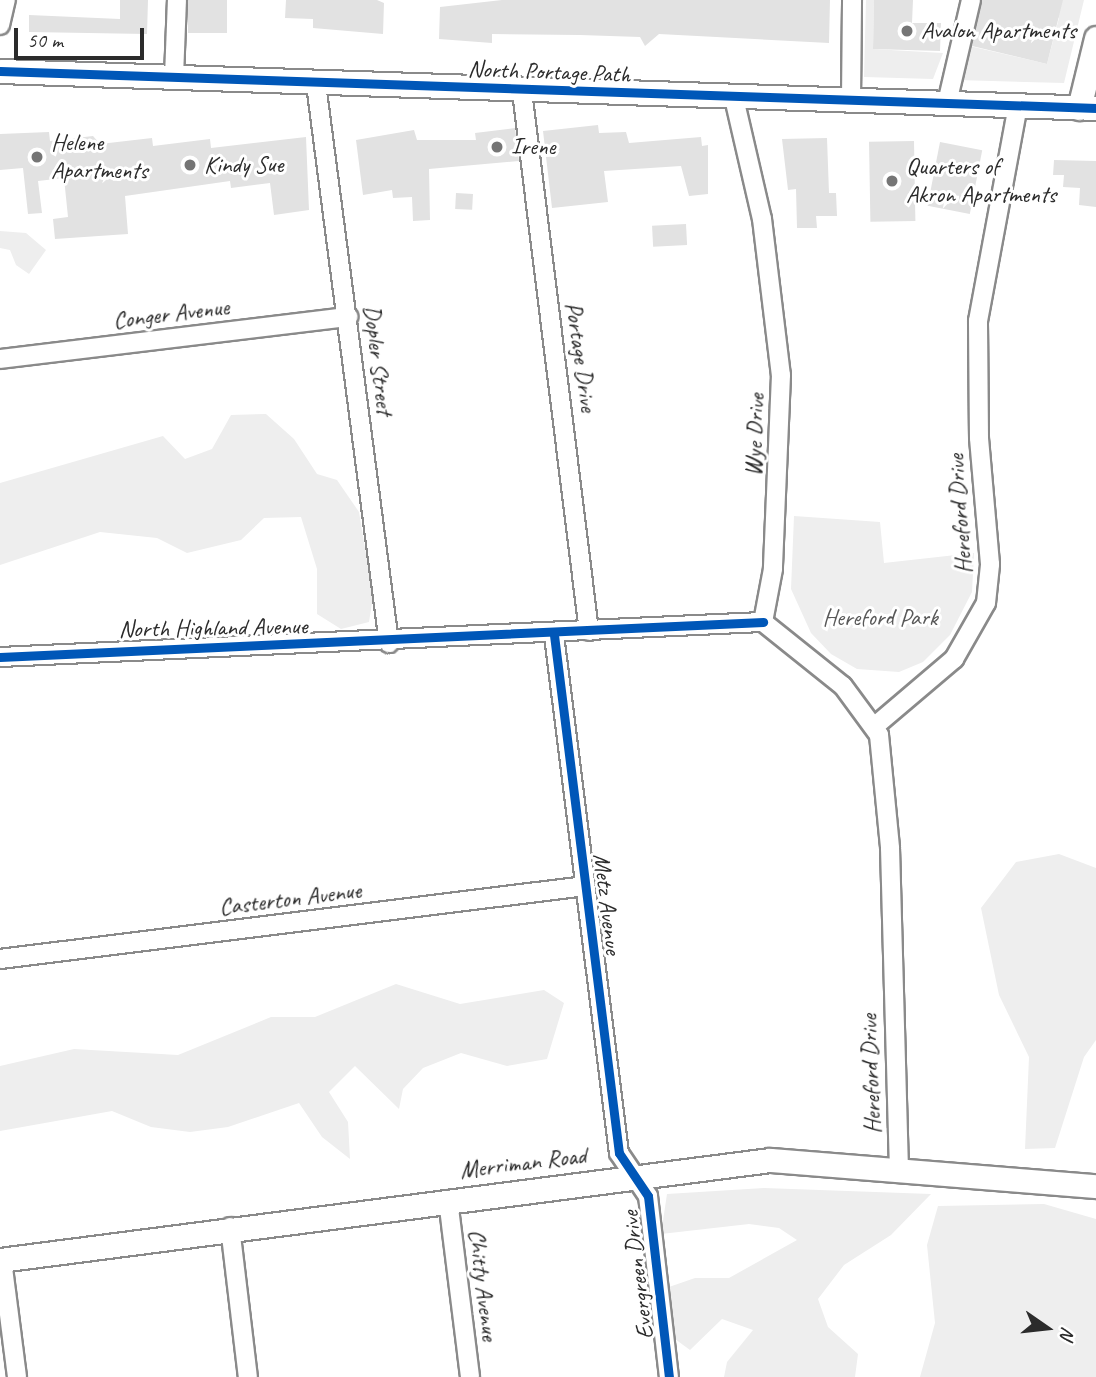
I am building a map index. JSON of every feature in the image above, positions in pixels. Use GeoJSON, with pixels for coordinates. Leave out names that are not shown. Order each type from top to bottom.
{"type":"FeatureCollection","features":[{"type":"Feature","properties":{"kind":"main road"},"geometry":{"type":"LineString","coordinates":[[1087,108],[1096,38]]}},
{"type":"Feature","properties":{"kind":"main road","name":"North Portage Path"},"geometry":{"type":"LineString","coordinates":[[0,71],[316,84],[1087,108]]}},
{"type":"Feature","properties":{"kind":"main road","name":"Merriman Road"},"geometry":{"type":"LineString","coordinates":[[1,1260],[230,1227],[770,1160],[1096,1186]]}},
{"type":"Feature","properties":{"kind":"street"},"geometry":{"type":"LineString","coordinates":[[0,25],[6,0]]}},
{"type":"Feature","properties":{"kind":"street"},"geometry":{"type":"LineString","coordinates":[[174,77],[177,0]]}},
{"type":"Feature","properties":{"kind":"street"},"geometry":{"type":"LineString","coordinates":[[851,99],[852,0]]}},
{"type":"Feature","properties":{"kind":"street"},"geometry":{"type":"LineString","coordinates":[[947,103],[971,0]]}},
{"type":"Feature","properties":{"kind":"street","name":"Dopler Street"},"geometry":{"type":"LineString","coordinates":[[316,84],[389,643]]}},
{"type":"Feature","properties":{"kind":"street","name":"Portage Drive"},"geometry":{"type":"LineString","coordinates":[[523,91],[589,631]]}},
{"type":"Feature","properties":{"kind":"street","name":"Wye Drive"},"geometry":{"type":"LineString","coordinates":[[734,98],[762,219],[781,376],[773,569],[763,622]]}},
{"type":"Feature","properties":{"kind":"street","name":"Hereford Drive"},"geometry":{"type":"LineString","coordinates":[[899,1169],[886,765],[875,726],[954,659],[986,603],[990,564],[977,333],[993,218],[1018,106]]}},
{"type":"Feature","properties":{"kind":"street","name":"Conger Avenue"},"geometry":{"type":"LineString","coordinates":[[0,359],[348,317]]}},
{"type":"Feature","properties":{"kind":"street"},"geometry":{"type":"LineString","coordinates":[[763,622],[843,686],[875,726]]}},
{"type":"Feature","properties":{"kind":"street","name":"North Highland Avenue"},"geometry":{"type":"LineString","coordinates":[[0,657],[58,651],[389,643],[763,622]]}},
{"type":"Feature","properties":{"kind":"street","name":"Metz Avenue"},"geometry":{"type":"LineString","coordinates":[[554,635],[619,1153],[631,1176]]}},
{"type":"Feature","properties":{"kind":"street","name":"Casterton Avenue"},"geometry":{"type":"LineString","coordinates":[[0,959],[585,886]]}},
{"type":"Feature","properties":{"kind":"street","name":"Evergreen Drive"},"geometry":{"type":"LineString","coordinates":[[631,1176],[648,1196],[669,1377]]}},
{"type":"Feature","properties":{"kind":"street","name":"Chitty Avenue"},"geometry":{"type":"LineString","coordinates":[[448,1200],[470,1377]]}},
{"type":"Feature","properties":{"kind":"street"},"geometry":{"type":"LineString","coordinates":[[230,1227],[248,1377]]}},
{"type":"Feature","properties":{"kind":"street"},"geometry":{"type":"LineString","coordinates":[[1,1260],[17,1377]]}},
{"type":"Feature","properties":{"kind":"shaded area"},"geometry":{"type":"Polygon","coordinates":[[[866,0],[874,0],[873,49],[943,53],[933,79],[864,77],[866,0]]]}},
{"type":"Feature","properties":{"kind":"shaded area"},"geometry":{"type":"Polygon","coordinates":[[[1063,0],[1084,0],[1064,83],[957,80],[965,45],[1047,64],[1059,18],[1028,10],[1063,0]]]}},
{"type":"Feature","properties":{"kind":"shaded area"},"geometry":{"type":"Polygon","coordinates":[[[0,231],[26,233],[46,250],[29,274],[16,265],[10,250],[0,248],[0,231]]]}},
{"type":"Feature","properties":{"kind":"shaded area"},"geometry":{"type":"Polygon","coordinates":[[[266,414],[294,439],[317,474],[337,480],[359,512],[373,597],[369,622],[341,629],[317,614],[317,569],[301,517],[264,518],[241,540],[187,553],[157,538],[100,532],[0,565],[0,483],[163,436],[185,459],[212,449],[231,415],[266,414]]]}},
{"type":"Feature","properties":{"kind":"shaded area","name":"Hereford Park"},"geometry":{"type":"Polygon","coordinates":[[[794,516],[880,522],[884,563],[974,553],[972,592],[950,635],[923,662],[899,672],[857,669],[831,654],[811,633],[791,589],[794,516]]]}},
{"type":"Feature","properties":{"kind":"shaded area"},"geometry":{"type":"Polygon","coordinates":[[[1059,854],[1096,868],[1096,1040],[1084,1057],[1055,1148],[1025,1149],[1029,1057],[999,995],[981,908],[1016,862],[1059,854]]]}},
{"type":"Feature","properties":{"kind":"shaded area"},"geometry":{"type":"Polygon","coordinates":[[[396,984],[460,1004],[544,990],[564,1003],[547,1059],[507,1066],[461,1053],[423,1068],[403,1089],[399,1109],[355,1066],[329,1092],[348,1122],[350,1159],[322,1137],[299,1103],[228,1127],[190,1132],[151,1127],[112,1111],[0,1131],[0,1066],[74,1049],[178,1055],[271,1017],[315,1017],[396,984]]]}},
{"type":"Feature","properties":{"kind":"shaded area"},"geometry":{"type":"Polygon","coordinates":[[[764,1188],[931,1194],[891,1235],[844,1265],[818,1299],[828,1327],[858,1354],[855,1377],[724,1377],[727,1362],[753,1330],[722,1319],[690,1350],[675,1339],[669,1287],[695,1278],[729,1278],[797,1240],[779,1228],[749,1224],[661,1234],[667,1194],[764,1188]]]}},
{"type":"Feature","properties":{"kind":"shaded area"},"geometry":{"type":"Polygon","coordinates":[[[1044,1204],[1096,1219],[1096,1377],[920,1377],[935,1323],[927,1245],[938,1206],[1044,1204]]]}},
{"type":"Feature","properties":{"kind":"building"},"geometry":{"type":"Polygon","coordinates":[[[120,0],[148,0],[147,34],[29,32],[29,15],[120,19],[120,0]]]}},
{"type":"Feature","properties":{"kind":"building"},"geometry":{"type":"Polygon","coordinates":[[[188,0],[227,0],[227,33],[188,33],[188,0]]]}},
{"type":"Feature","properties":{"kind":"building"},"geometry":{"type":"Polygon","coordinates":[[[286,0],[377,0],[384,3],[383,34],[313,28],[313,19],[285,18],[286,0]]]}},
{"type":"Feature","properties":{"kind":"building"},"geometry":{"type":"Polygon","coordinates":[[[502,0],[830,0],[829,43],[659,34],[645,46],[640,37],[492,34],[492,43],[439,39],[440,7],[502,0]]]}},
{"type":"Feature","properties":{"kind":"building","name":"Avalon Apartments"},"geometry":{"type":"Polygon","coordinates":[[[874,0],[913,0],[912,23],[941,23],[940,51],[873,49],[874,0]]]}},
{"type":"Feature","properties":{"kind":"building"},"geometry":{"type":"Polygon","coordinates":[[[982,0],[1063,0],[1047,64],[972,46],[982,0]]]}},
{"type":"Feature","properties":{"kind":"building"},"geometry":{"type":"Polygon","coordinates":[[[598,125],[599,133],[626,132],[629,143],[701,137],[702,146],[708,145],[708,194],[689,196],[681,166],[604,171],[608,202],[552,208],[543,131],[598,125]]]}},
{"type":"Feature","properties":{"kind":"building"},"geometry":{"type":"Polygon","coordinates":[[[515,128],[519,161],[429,169],[430,220],[413,221],[412,197],[393,198],[392,190],[363,195],[356,140],[414,130],[417,140],[476,140],[475,133],[515,128]]]}},
{"type":"Feature","properties":{"kind":"building"},"geometry":{"type":"Polygon","coordinates":[[[49,132],[50,141],[93,136],[100,144],[152,138],[153,146],[210,139],[211,148],[306,137],[309,210],[274,215],[270,183],[231,188],[230,181],[125,196],[128,234],[55,239],[53,219],[68,217],[64,178],[38,181],[42,213],[28,214],[23,168],[0,170],[0,134],[49,132]]]}},
{"type":"Feature","properties":{"kind":"building"},"geometry":{"type":"Polygon","coordinates":[[[827,138],[829,193],[836,193],[837,216],[816,216],[817,228],[797,228],[796,189],[788,190],[782,139],[827,138]]]}},
{"type":"Feature","properties":{"kind":"building","name":"Quarters of Akron Apartments"},"geometry":{"type":"Polygon","coordinates":[[[914,141],[915,221],[870,222],[869,142],[914,141]]]}},
{"type":"Feature","properties":{"kind":"building"},"geometry":{"type":"Polygon","coordinates":[[[940,142],[982,150],[970,214],[928,206],[940,142]]]}},
{"type":"Feature","properties":{"kind":"building"},"geometry":{"type":"Polygon","coordinates":[[[1054,160],[1096,161],[1096,207],[1079,205],[1080,188],[1063,187],[1064,175],[1053,175],[1054,160]]]}},
{"type":"Feature","properties":{"kind":"building"},"geometry":{"type":"Polygon","coordinates":[[[456,193],[473,194],[472,210],[455,209],[456,193]]]}},
{"type":"Feature","properties":{"kind":"building"},"geometry":{"type":"Polygon","coordinates":[[[686,224],[687,245],[653,247],[652,226],[686,224]]]}},
{"type":"Feature","properties":{"kind":"cycle path"},"geometry":{"type":"LineString","coordinates":[[0,71],[1096,108]]}},
{"type":"Feature","properties":{"kind":"cycle path"},"geometry":{"type":"LineString","coordinates":[[0,657],[763,622]]}},
{"type":"Feature","properties":{"kind":"cycle path"},"geometry":{"type":"LineString","coordinates":[[554,635],[619,1153],[648,1196],[669,1377]]}},
{"type":"Feature","properties":{"kind":"place","name":"Avalon Apartments"},"geometry":{"type":"Point","coordinates":[907,31]}},
{"type":"Feature","properties":{"kind":"place","name":"Irene"},"geometry":{"type":"Point","coordinates":[497,147]}},
{"type":"Feature","properties":{"kind":"place","name":"Helene Apartments"},"geometry":{"type":"Point","coordinates":[37,157]}},
{"type":"Feature","properties":{"kind":"place","name":"Kindy Sue"},"geometry":{"type":"Point","coordinates":[190,165]}},
{"type":"Feature","properties":{"kind":"place","name":"Quarters of Akron Apartments"},"geometry":{"type":"Point","coordinates":[892,181]}}]}
